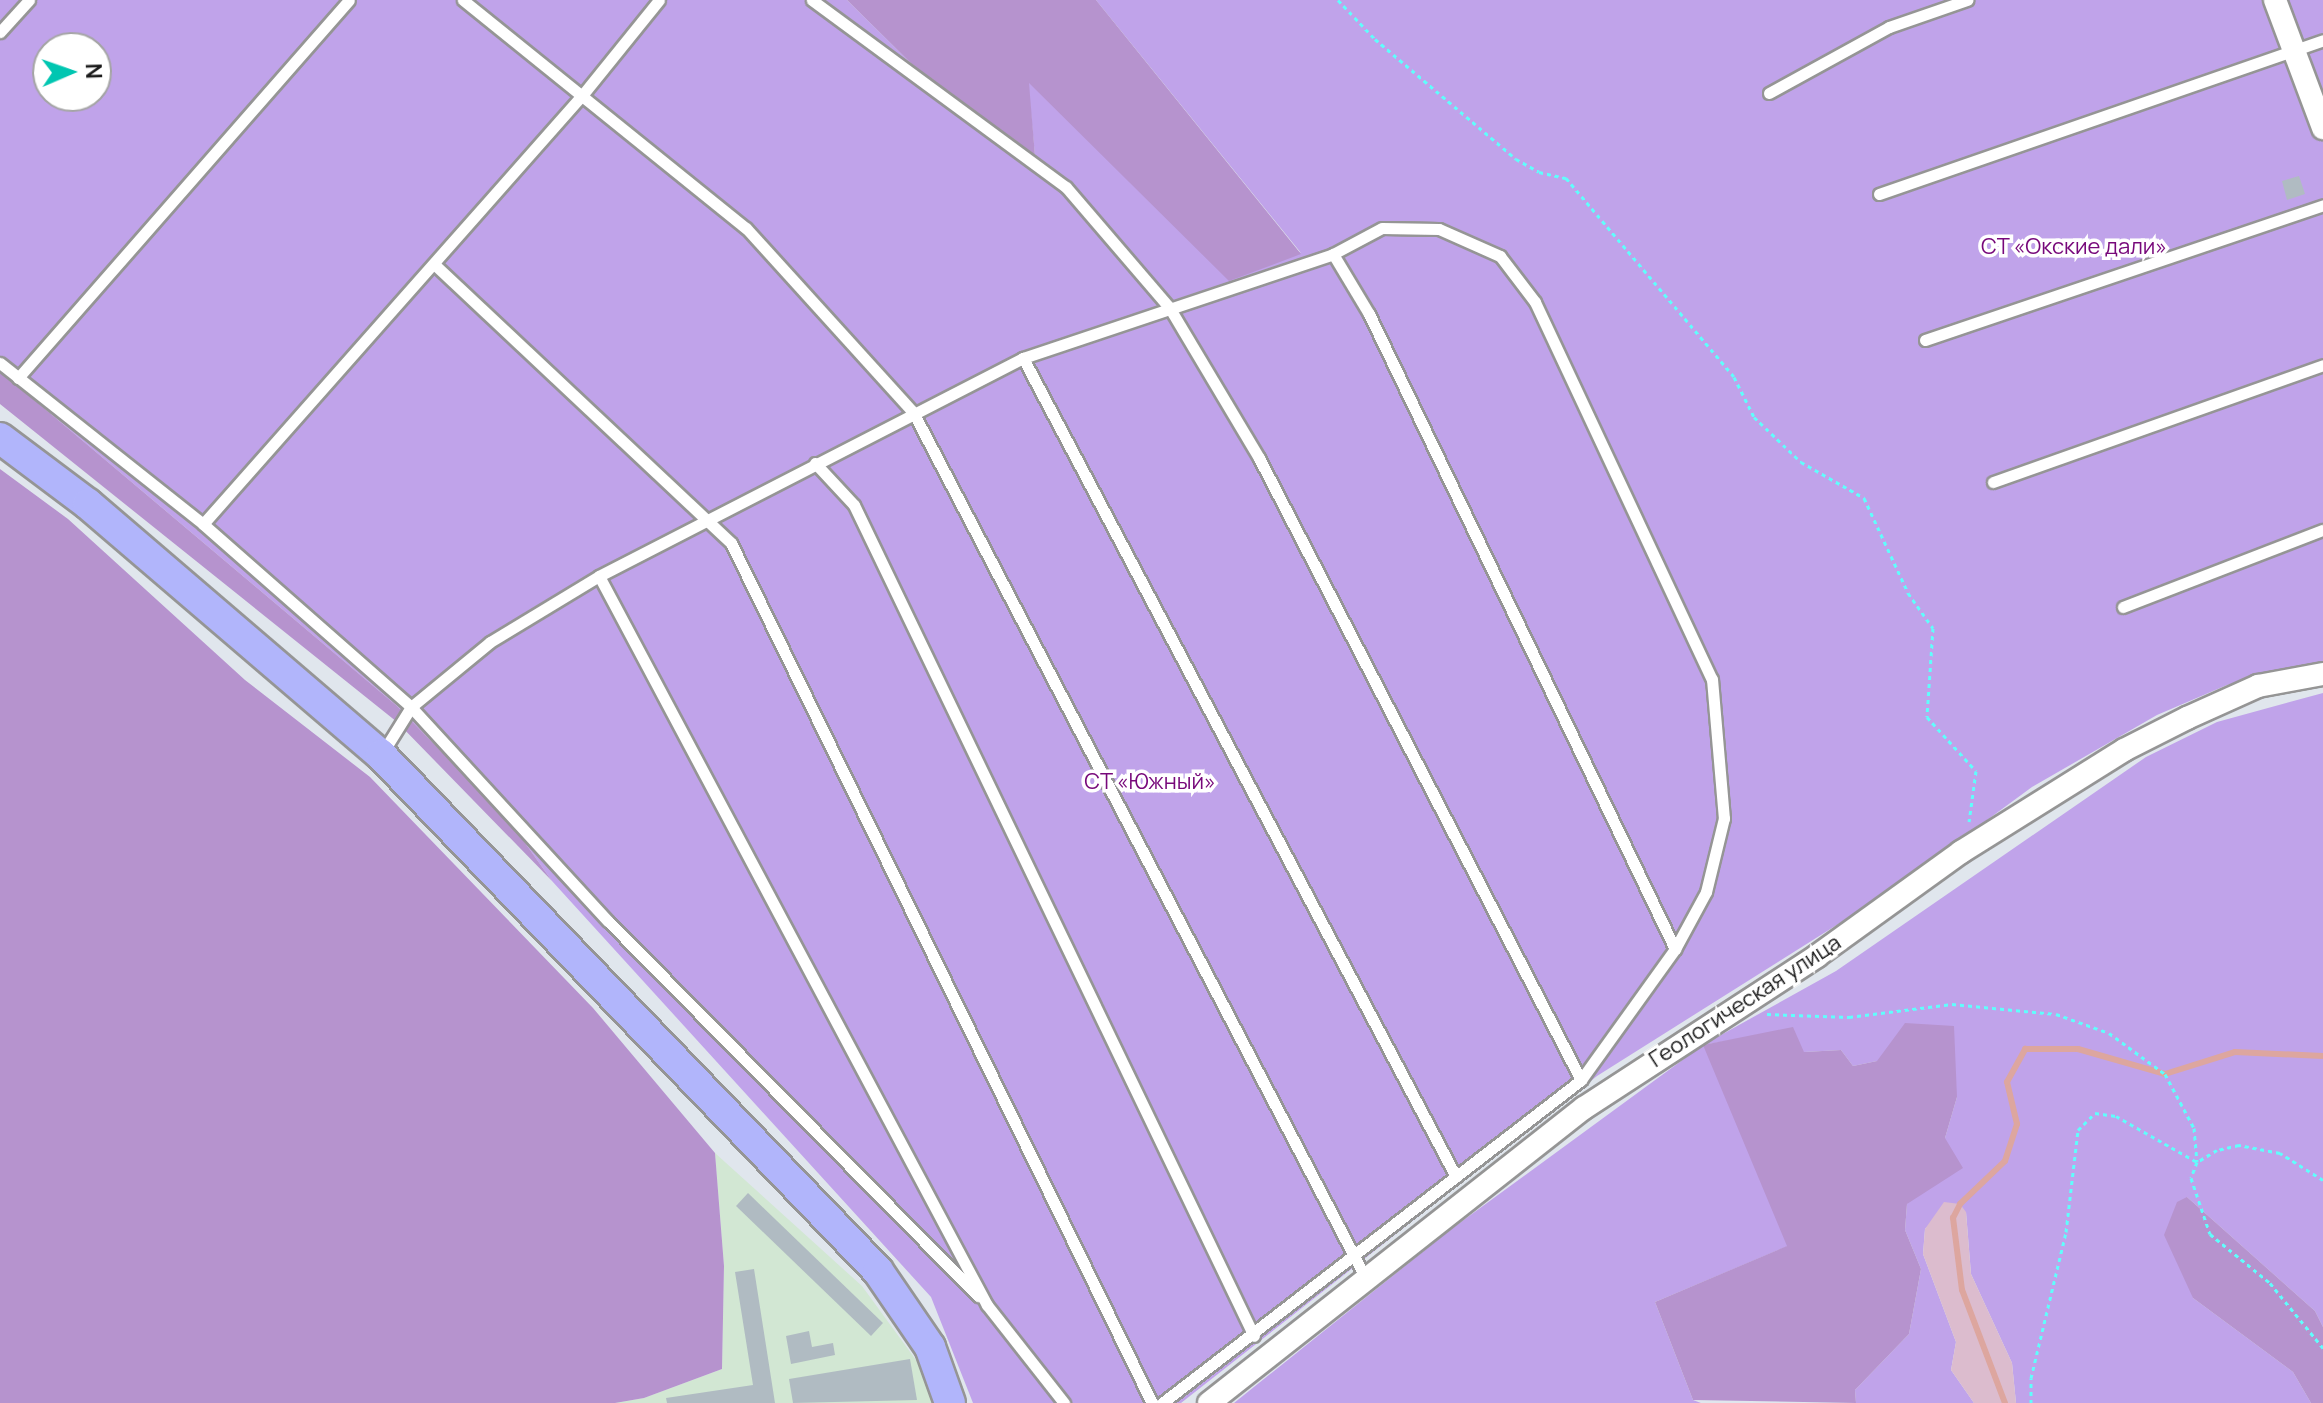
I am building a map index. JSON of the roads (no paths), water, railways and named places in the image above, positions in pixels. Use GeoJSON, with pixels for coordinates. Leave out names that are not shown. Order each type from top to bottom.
{"type":"FeatureCollection","features":[{"type":"Feature","properties":{"kind":"street"},"geometry":{"type":"LineString","coordinates":[[2275,0],[2323,128]]}},
{"type":"Feature","properties":{"kind":"street"},"geometry":{"type":"LineString","coordinates":[[0,438],[88,504],[381,755],[878,1271],[930,1347],[950,1403]]}},
{"type":"Feature","properties":{"kind":"street","name":"Геологическая улица"},"geometry":{"type":"LineString","coordinates":[[1209,1403],[1584,1108],[1817,956],[1961,852],[2124,750],[2187,718],[2258,686],[2323,674]]}},
{"type":"Feature","properties":{"kind":"lane"},"geometry":{"type":"LineString","coordinates":[[0,32],[29,0]]}},
{"type":"Feature","properties":{"kind":"lane"},"geometry":{"type":"LineString","coordinates":[[18,378],[349,0]]}},
{"type":"Feature","properties":{"kind":"lane"},"geometry":{"type":"LineString","coordinates":[[463,0],[584,93],[746,228],[913,412],[1366,1279]]}},
{"type":"Feature","properties":{"kind":"lane"},"geometry":{"type":"LineString","coordinates":[[203,524],[584,93],[659,0]]}},
{"type":"Feature","properties":{"kind":"lane"},"geometry":{"type":"LineString","coordinates":[[812,0],[1066,187],[1169,307],[1259,458],[1581,1080]]}},
{"type":"Feature","properties":{"kind":"lane"},"geometry":{"type":"LineString","coordinates":[[1769,93],[1889,27],[1967,0]]}},
{"type":"Feature","properties":{"kind":"lane"},"geometry":{"type":"LineString","coordinates":[[1879,194],[2323,40]]}},
{"type":"Feature","properties":{"kind":"lane"},"geometry":{"type":"LineString","coordinates":[[1925,340],[2323,205]]}},
{"type":"Feature","properties":{"kind":"lane"},"geometry":{"type":"LineString","coordinates":[[381,755],[411,707],[490,642],[599,576],[1023,358],[1333,254],[1382,228],[1439,229],[1500,256],[1535,302],[1712,679],[1724,818],[1706,892],[1675,949],[1581,1080],[1353,1254],[1254,1336],[1162,1403]]}},
{"type":"Feature","properties":{"kind":"lane"},"geometry":{"type":"LineString","coordinates":[[1333,254],[1369,314],[1675,949]]}},
{"type":"Feature","properties":{"kind":"lane"},"geometry":{"type":"LineString","coordinates":[[434,264],[709,519],[731,543],[1152,1403]]}},
{"type":"Feature","properties":{"kind":"lane"},"geometry":{"type":"LineString","coordinates":[[1023,358],[1456,1177]]}},
{"type":"Feature","properties":{"kind":"lane"},"geometry":{"type":"LineString","coordinates":[[0,363],[203,524],[411,707],[608,921],[987,1305],[1064,1403]]}},
{"type":"Feature","properties":{"kind":"lane"},"geometry":{"type":"LineString","coordinates":[[1993,482],[2323,365]]}},
{"type":"Feature","properties":{"kind":"lane"},"geometry":{"type":"LineString","coordinates":[[815,463],[854,505],[1254,1336]]}},
{"type":"Feature","properties":{"kind":"lane"},"geometry":{"type":"LineString","coordinates":[[2123,607],[2323,530]]}},
{"type":"Feature","properties":{"kind":"lane"},"geometry":{"type":"LineString","coordinates":[[599,576],[987,1305]]}},
{"type":"Feature","properties":{"kind":"waterway"},"geometry":{"type":"LineString","coordinates":[[2005,1403],[1962,1290],[1953,1218],[1960,1204],[2005,1161],[2017,1124],[2007,1082],[2025,1049],[2078,1049],[2165,1074],[2235,1052],[2323,1056]]}},
{"type":"Feature","properties":{"kind":"park label","name":"СТ «Окские дали»"},"geometry":{"type":"Point","coordinates":[2074,247]}},
{"type":"Feature","properties":{"kind":"park label","name":"СТ «Южный»"},"geometry":{"type":"Point","coordinates":[1150,782]}}]}
